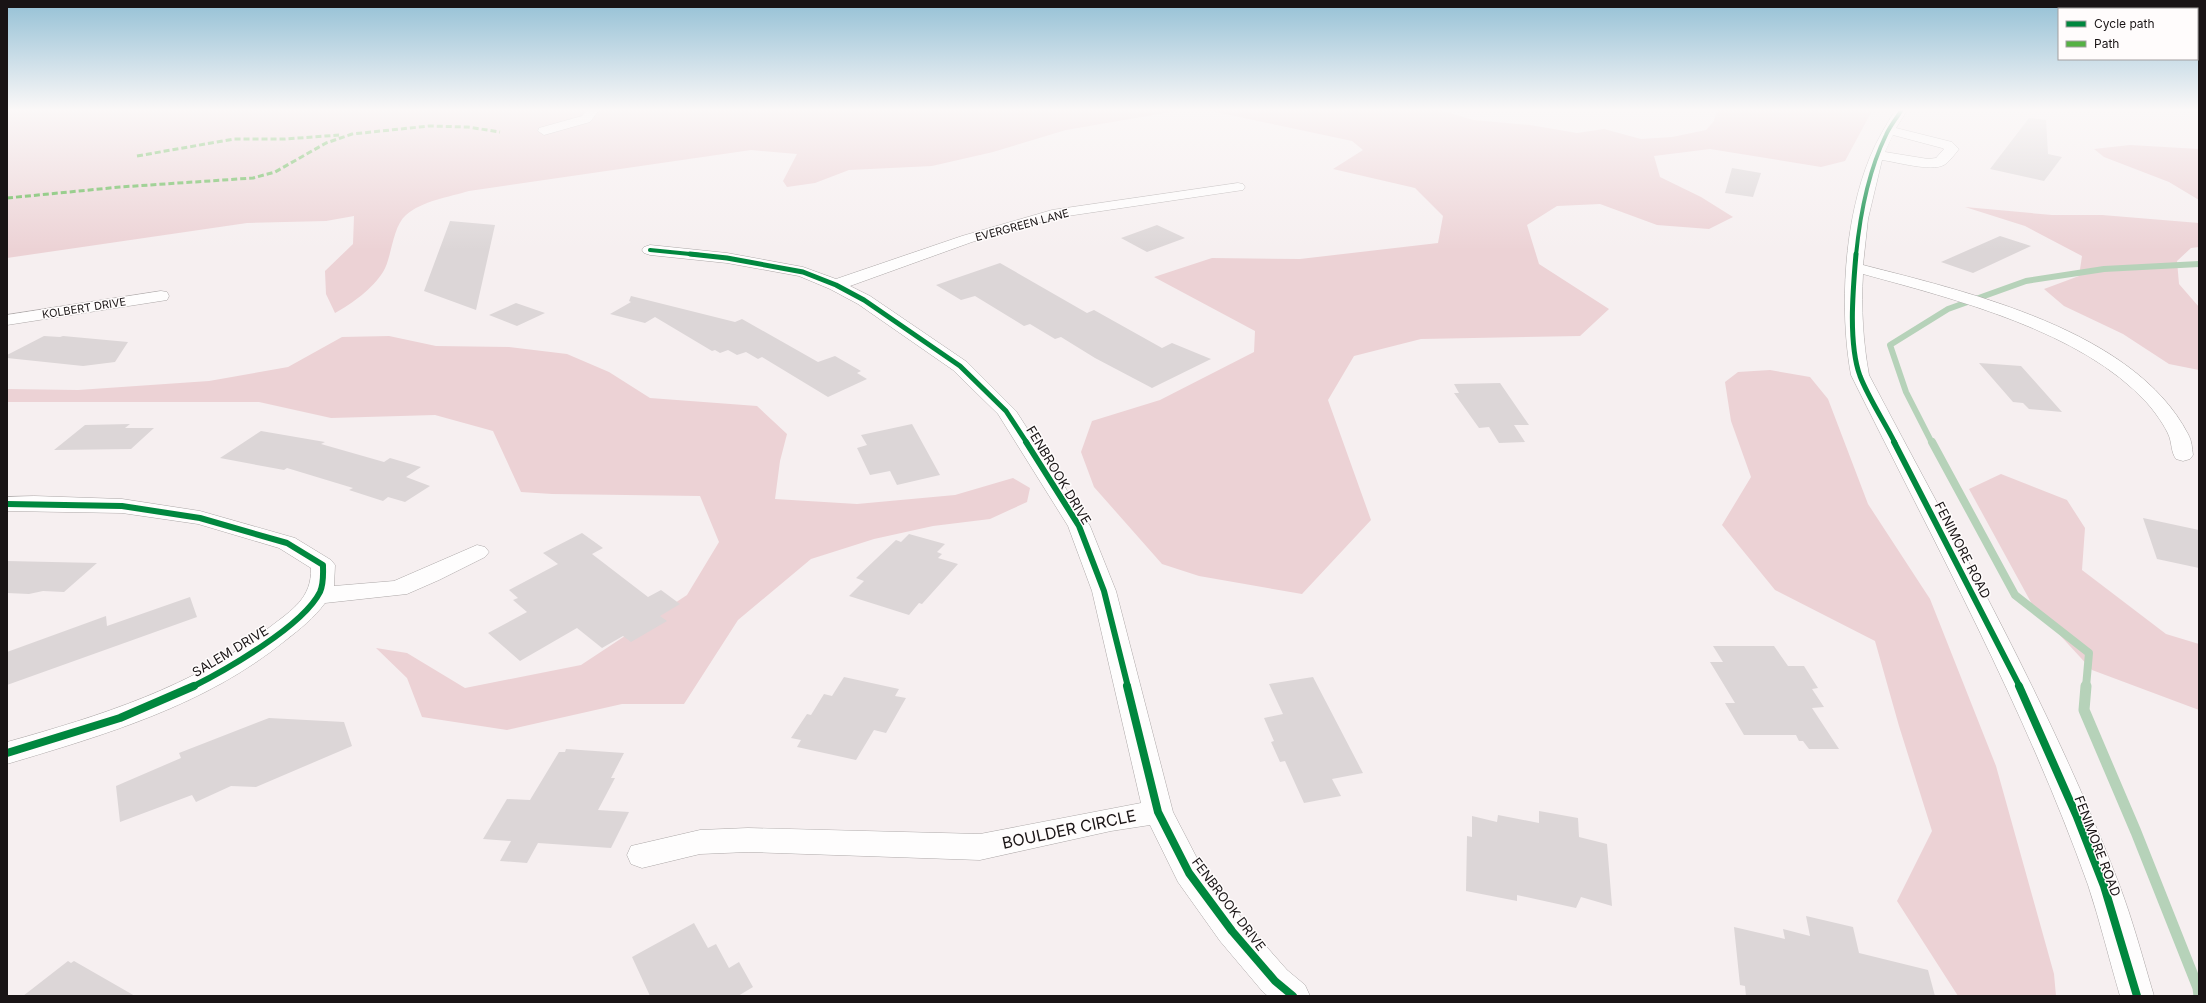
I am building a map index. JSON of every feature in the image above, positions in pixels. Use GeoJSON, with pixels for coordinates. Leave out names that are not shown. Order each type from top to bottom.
{"type":"FeatureCollection","features":[{"type":"Feature","properties":{"kind":"street"},"geometry":{"type":"LineString","coordinates":[[1878,156],[1940,162],[1946,156]]}},
{"type":"Feature","properties":{"kind":"street","name":"FENIMORE ROAD"},"geometry":{"type":"LineString","coordinates":[[1878,156],[1866,190],[1854,267],[1853,306],[1855,356],[1860,374],[2018,684],[2077,817],[2104,886],[2137,996]]}},
{"type":"Feature","properties":{"kind":"street","name":"EVERGREEN LANE"},"geometry":{"type":"LineString","coordinates":[[836,285],[967,239],[1052,214],[1238,187]]}},
{"type":"Feature","properties":{"kind":"street","name":"FENBROOK DRIVE"},"geometry":{"type":"LineString","coordinates":[[650,250],[727,258],[804,272],[836,285],[864,300],[960,366],[1006,411],[1079,526],[1104,591],[1158,812],[1189,873],[1242,942],[1275,981],[1293,996]]}},
{"type":"Feature","properties":{"kind":"street"},"geometry":{"type":"LineString","coordinates":[[1854,267],[1950,292],[2042,326],[2089,349],[2142,385],[2162,409],[2179,435],[2183,455]]}},
{"type":"Feature","properties":{"kind":"street","name":"KOLBERT DRIVE"},"geometry":{"type":"LineString","coordinates":[[7,320],[161,296]]}},
{"type":"Feature","properties":{"kind":"street","name":"SALEM DRIVE"},"geometry":{"type":"LineString","coordinates":[[7,504],[34,503],[122,506],[200,518],[287,543],[323,565],[322,586],[308,608],[268,643],[215,676],[147,708],[74,733],[7,753]]}},
{"type":"Feature","properties":{"kind":"street"},"geometry":{"type":"LineString","coordinates":[[316,596],[398,588],[431,575],[477,552]]}},
{"type":"Feature","properties":{"kind":"street","name":"BOULDER CIRCLE"},"geometry":{"type":"LineString","coordinates":[[642,855],[700,842],[748,840],[980,848],[1111,819],[1158,812]]}},
{"type":"Feature","properties":{"kind":"shaded area"},"geometry":{"type":"Polygon","coordinates":[[[7,156],[711,156],[469,191],[420,206],[412,210],[401,220],[386,266],[379,278],[362,295],[335,313],[326,294],[325,271],[353,244],[354,216],[326,221],[247,223],[7,258],[7,156]]]}},
{"type":"Feature","properties":{"kind":"shaded area"},"geometry":{"type":"Polygon","coordinates":[[[796,156],[976,156],[932,166],[849,170],[815,183],[787,187],[783,181],[796,156]]]}},
{"type":"Feature","properties":{"kind":"shaded area"},"geometry":{"type":"Polygon","coordinates":[[[1354,156],[1656,156],[1654,156],[1660,177],[1701,197],[1733,217],[1709,229],[1657,225],[1600,204],[1557,206],[1527,225],[1539,264],[1609,309],[1580,336],[1421,339],[1354,356],[1328,400],[1371,520],[1302,594],[1199,576],[1162,564],[1094,487],[1081,452],[1092,421],[1160,400],[1254,352],[1255,331],[1154,277],[1212,258],[1300,259],[1438,243],[1443,216],[1415,188],[1333,169],[1354,156]]]}},
{"type":"Feature","properties":{"kind":"shaded area"},"geometry":{"type":"Polygon","coordinates":[[[1752,156],[1848,156],[1845,161],[1821,167],[1752,156]]]}},
{"type":"Feature","properties":{"kind":"shaded area"},"geometry":{"type":"Polygon","coordinates":[[[2103,156],[2199,156],[2199,200],[2169,182],[2103,156]]]}},
{"type":"Feature","properties":{"kind":"shaded area"},"geometry":{"type":"Polygon","coordinates":[[[1965,207],[2052,215],[2102,215],[2199,223],[2199,247],[2191,248],[2177,261],[2179,284],[2199,307],[2199,370],[2169,364],[2123,334],[2064,306],[2044,289],[2079,276],[2082,256],[2025,226],[1965,207]]]}},
{"type":"Feature","properties":{"kind":"shaded area"},"geometry":{"type":"Polygon","coordinates":[[[389,336],[436,346],[509,347],[567,354],[609,372],[650,398],[757,406],[787,434],[780,461],[775,499],[857,504],[955,495],[1013,478],[1030,488],[1027,502],[990,519],[933,526],[874,539],[811,559],[738,620],[684,704],[622,704],[507,730],[422,717],[407,678],[376,648],[407,653],[465,688],[581,665],[687,595],[719,542],[700,496],[552,494],[521,492],[493,431],[435,415],[331,418],[259,402],[7,402],[7,389],[78,390],[209,381],[288,367],[342,337],[389,336]]]}},
{"type":"Feature","properties":{"kind":"shaded area"},"geometry":{"type":"Polygon","coordinates":[[[1770,370],[1810,377],[1828,399],[1868,504],[1930,599],[1996,766],[2054,974],[2056,996],[1958,996],[1897,901],[1932,831],[1899,726],[1875,641],[1775,590],[1722,525],[1751,477],[1731,421],[1725,382],[1738,372],[1770,370]]]}},
{"type":"Feature","properties":{"kind":"shaded area"},"geometry":{"type":"Polygon","coordinates":[[[2001,474],[2067,500],[2085,528],[2082,570],[2166,634],[2199,644],[2199,710],[2092,670],[2033,606],[1969,489],[2001,474]]]}},
{"type":"Feature","properties":{"kind":"building"},"geometry":{"type":"Polygon","coordinates":[[[2000,156],[2062,157],[2044,181],[1990,169],[2000,156]]]}},
{"type":"Feature","properties":{"kind":"building"},"geometry":{"type":"Polygon","coordinates":[[[1732,168],[1761,173],[1753,197],[1725,193],[1732,168]]]}},
{"type":"Feature","properties":{"kind":"building"},"geometry":{"type":"Polygon","coordinates":[[[450,221],[495,225],[476,310],[424,291],[450,221]]]}},
{"type":"Feature","properties":{"kind":"building"},"geometry":{"type":"Polygon","coordinates":[[[1157,225],[1185,238],[1147,252],[1121,238],[1157,225]]]}},
{"type":"Feature","properties":{"kind":"building"},"geometry":{"type":"Polygon","coordinates":[[[2000,236],[2031,246],[1973,273],[1941,262],[2000,236]]]}},
{"type":"Feature","properties":{"kind":"building"},"geometry":{"type":"Polygon","coordinates":[[[1000,263],[1087,313],[1094,310],[1162,348],[1172,343],[1211,359],[1152,388],[1095,358],[1061,337],[1055,339],[1030,324],[1024,326],[975,296],[961,300],[936,285],[1000,263]]]}},
{"type":"Feature","properties":{"kind":"building"},"geometry":{"type":"Polygon","coordinates":[[[631,296],[735,322],[742,319],[818,362],[835,356],[861,371],[857,373],[867,379],[828,397],[762,357],[758,359],[746,352],[737,355],[728,350],[720,353],[715,350],[712,351],[655,317],[645,323],[610,314],[631,302],[629,301],[631,296]]]}},
{"type":"Feature","properties":{"kind":"building"},"geometry":{"type":"Polygon","coordinates":[[[516,303],[545,313],[517,326],[489,315],[516,303]]]}},
{"type":"Feature","properties":{"kind":"building"},"geometry":{"type":"Polygon","coordinates":[[[44,336],[63,336],[128,342],[115,362],[83,366],[7,358],[7,355],[44,336]]]}},
{"type":"Feature","properties":{"kind":"building"},"geometry":{"type":"Polygon","coordinates":[[[1979,363],[2021,366],[2062,412],[2029,409],[2023,403],[2013,402],[1979,363]]]}},
{"type":"Feature","properties":{"kind":"building"},"geometry":{"type":"Polygon","coordinates":[[[1500,383],[1529,425],[1514,425],[1525,442],[1499,443],[1489,427],[1479,428],[1454,393],[1459,393],[1454,384],[1500,383]]]}},
{"type":"Feature","properties":{"kind":"building"},"geometry":{"type":"Polygon","coordinates":[[[130,424],[125,428],[154,428],[131,449],[54,450],[85,425],[130,424]]]}},
{"type":"Feature","properties":{"kind":"building"},"geometry":{"type":"Polygon","coordinates":[[[912,424],[940,475],[897,485],[890,471],[870,475],[857,448],[867,445],[861,435],[912,424]]]}},
{"type":"Feature","properties":{"kind":"building"},"geometry":{"type":"Polygon","coordinates":[[[261,431],[325,442],[321,444],[384,462],[390,458],[421,467],[406,477],[430,486],[405,502],[388,497],[383,501],[349,490],[353,488],[287,468],[284,470],[220,458],[261,431]]]}},
{"type":"Feature","properties":{"kind":"building"},"geometry":{"type":"Polygon","coordinates":[[[2143,518],[2199,530],[2199,568],[2157,559],[2143,518]]]}},
{"type":"Feature","properties":{"kind":"building"},"geometry":{"type":"Polygon","coordinates":[[[582,533],[603,548],[592,554],[648,597],[661,590],[680,604],[660,616],[667,621],[631,642],[623,636],[602,648],[577,628],[520,661],[488,633],[527,612],[513,600],[518,598],[509,590],[558,564],[543,553],[582,533]]]}},
{"type":"Feature","properties":{"kind":"building"},"geometry":{"type":"Polygon","coordinates":[[[909,534],[945,544],[937,552],[942,554],[938,558],[958,564],[922,604],[919,603],[909,615],[849,596],[864,581],[856,578],[896,540],[901,542],[909,534]]]}},
{"type":"Feature","properties":{"kind":"building"},"geometry":{"type":"Polygon","coordinates":[[[7,561],[97,563],[64,592],[43,591],[29,594],[7,593],[7,561]]]}},
{"type":"Feature","properties":{"kind":"building"},"geometry":{"type":"Polygon","coordinates":[[[190,597],[197,617],[7,685],[7,652],[106,616],[107,626],[190,597]]]}},
{"type":"Feature","properties":{"kind":"building"},"geometry":{"type":"Polygon","coordinates":[[[1713,646],[1774,646],[1788,666],[1804,666],[1818,688],[1812,689],[1824,707],[1812,708],[1839,749],[1809,749],[1803,741],[1799,741],[1796,735],[1744,735],[1725,703],[1735,703],[1710,662],[1723,662],[1713,646]]]}},
{"type":"Feature","properties":{"kind":"building"},"geometry":{"type":"Polygon","coordinates":[[[844,677],[899,689],[895,696],[906,698],[886,733],[874,730],[856,760],[797,747],[801,740],[791,738],[807,714],[811,715],[824,694],[832,696],[844,677]]]}},
{"type":"Feature","properties":{"kind":"building"},"geometry":{"type":"Polygon","coordinates":[[[1313,677],[1363,773],[1332,779],[1341,796],[1304,803],[1285,761],[1280,762],[1271,742],[1274,741],[1264,718],[1283,714],[1269,684],[1313,677]]]}},
{"type":"Feature","properties":{"kind":"building"},"geometry":{"type":"Polygon","coordinates":[[[269,718],[344,722],[352,746],[256,787],[231,786],[196,802],[192,795],[120,822],[116,786],[181,758],[179,753],[269,718]]]}},
{"type":"Feature","properties":{"kind":"building"},"geometry":{"type":"Polygon","coordinates":[[[566,749],[624,753],[611,778],[615,778],[598,810],[629,812],[611,848],[538,843],[527,863],[500,861],[511,841],[483,839],[507,799],[530,800],[559,752],[565,752],[566,749]]]}},
{"type":"Feature","properties":{"kind":"building"},"geometry":{"type":"Polygon","coordinates":[[[1539,811],[1578,818],[1579,837],[1607,844],[1612,906],[1581,897],[1576,908],[1517,895],[1517,901],[1466,891],[1467,836],[1472,837],[1472,816],[1497,822],[1498,815],[1539,823],[1539,811]]]}},
{"type":"Feature","properties":{"kind":"building"},"geometry":{"type":"Polygon","coordinates":[[[1806,916],[1853,927],[1859,953],[1928,970],[1935,996],[1746,996],[1745,986],[1740,985],[1734,927],[1785,939],[1783,929],[1810,936],[1806,916]]]}},
{"type":"Feature","properties":{"kind":"building"},"geometry":{"type":"Polygon","coordinates":[[[694,923],[708,948],[716,944],[729,968],[739,962],[753,987],[738,996],[650,996],[632,957],[694,923]]]}},
{"type":"Feature","properties":{"kind":"building"},"geometry":{"type":"Polygon","coordinates":[[[68,961],[71,963],[74,961],[135,996],[23,996],[68,961]]]}},
{"type":"Feature","properties":{"kind":"waterway"},"geometry":{"type":"LineString","coordinates":[[1932,443],[1906,392],[1890,345],[1948,309],[2026,281],[2104,269],[2199,264]]}},
{"type":"Feature","properties":{"kind":"waterway"},"geometry":{"type":"LineString","coordinates":[[1932,442],[2015,595],[2089,653],[2086,687]]}},
{"type":"Feature","properties":{"kind":"waterway"},"geometry":{"type":"LineString","coordinates":[[2086,686],[2084,710],[2136,832],[2198,988],[2199,996]]}},
{"type":"Feature","properties":{"kind":"marked path"},"geometry":{"type":"LineString","coordinates":[[7,198],[120,187],[253,178],[275,172],[303,156]]}},
{"type":"Feature","properties":{"kind":"cycle path"},"geometry":{"type":"LineString","coordinates":[[1877,156],[1867,187],[1856,253],[1853,320],[1855,350],[1860,375],[2018,684],[2077,817],[2104,886],[2137,996]]}},
{"type":"Feature","properties":{"kind":"cycle path"},"geometry":{"type":"LineString","coordinates":[[650,250],[727,258],[803,272],[836,285],[864,300],[960,366],[1006,411],[1079,526],[1104,591],[1158,812],[1189,873],[1232,931],[1275,981],[1293,996]]}},
{"type":"Feature","properties":{"kind":"cycle path"},"geometry":{"type":"LineString","coordinates":[[7,504],[34,503],[122,506],[200,518],[287,543],[323,565],[323,584],[317,597],[305,611],[260,647],[227,669],[193,687],[120,718],[7,753]]}}]}
